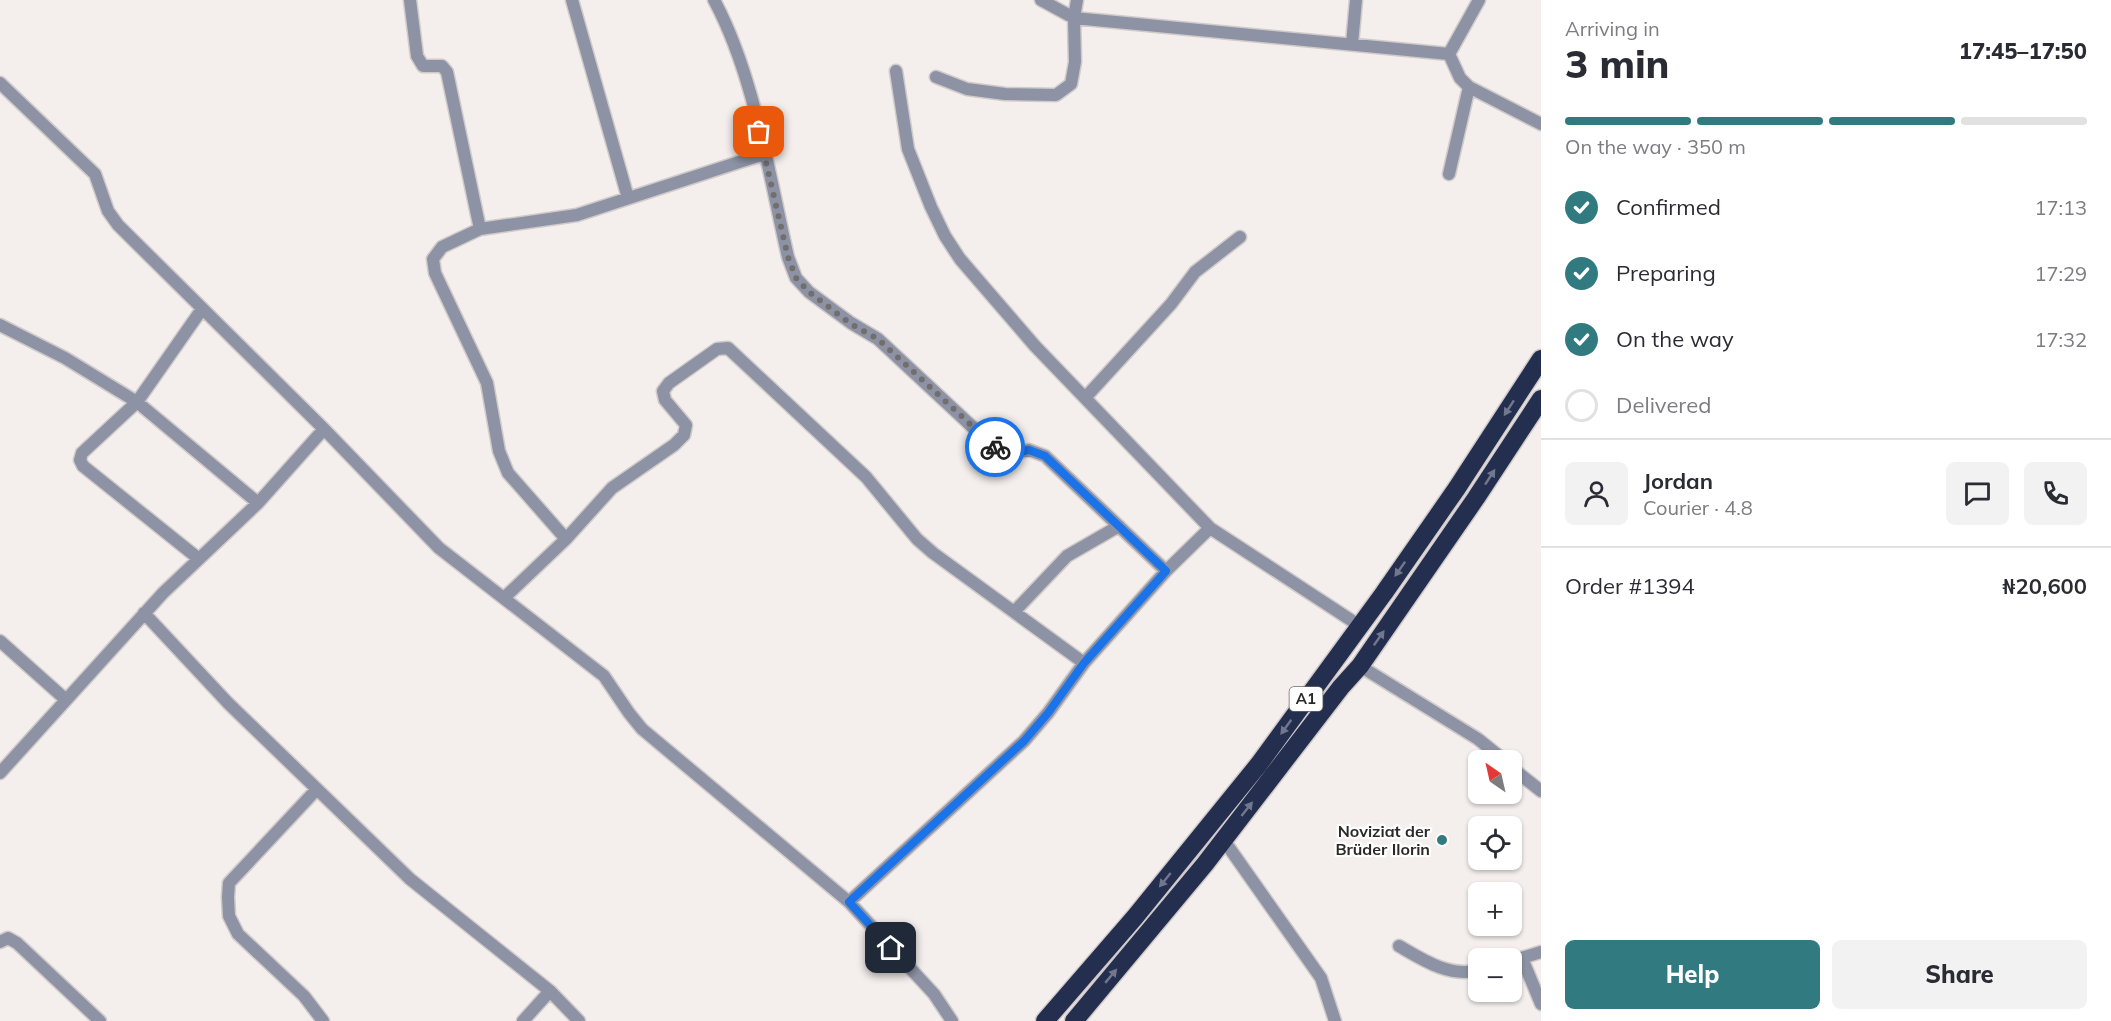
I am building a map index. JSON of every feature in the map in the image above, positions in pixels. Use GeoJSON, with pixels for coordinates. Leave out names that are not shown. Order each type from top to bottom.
{"type":"FeatureCollection","features":[{"type":"Feature","properties":{"kind":"highway","name":"A1"},"geometry":{"type":"LineString","coordinates":[[1045,1021],[1135,917],[1259,764],[1457,488],[1541,358]]}},
{"type":"Feature","properties":{"kind":"highway","name":"A1"},"geometry":{"type":"LineString","coordinates":[[1074,1021],[1147,935],[1341,687],[1360,666],[1539,408]]}},
{"type":"Feature","properties":{"kind":"street"},"geometry":{"type":"LineString","coordinates":[[410,0],[417,56],[423,66],[442,66],[447,72],[480,229]]}},
{"type":"Feature","properties":{"kind":"street"},"geometry":{"type":"LineString","coordinates":[[572,0],[628,198]]}},
{"type":"Feature","properties":{"kind":"street"},"geometry":{"type":"LineString","coordinates":[[714,0],[723,17],[748,88],[788,257],[796,278],[809,292],[851,324],[878,339],[994,447],[1010,454],[1029,450],[1045,456],[1166,571]]}},
{"type":"Feature","properties":{"kind":"street"},"geometry":{"type":"LineString","coordinates":[[1041,0],[1074,18],[1449,54]]}},
{"type":"Feature","properties":{"kind":"street"},"geometry":{"type":"LineString","coordinates":[[936,77],[967,89],[1005,94],[1056,95],[1071,84],[1075,62],[1074,18],[1077,0]]}},
{"type":"Feature","properties":{"kind":"street"},"geometry":{"type":"LineString","coordinates":[[1352,44],[1356,0]]}},
{"type":"Feature","properties":{"kind":"street"},"geometry":{"type":"LineString","coordinates":[[1449,54],[1479,0]]}},
{"type":"Feature","properties":{"kind":"street"},"geometry":{"type":"LineString","coordinates":[[1449,54],[1461,78],[1469,87],[1541,124]]}},
{"type":"Feature","properties":{"kind":"street"},"geometry":{"type":"LineString","coordinates":[[896,71],[908,149],[931,207],[945,236],[960,259],[1035,346],[1210,528],[1360,626]]}},
{"type":"Feature","properties":{"kind":"street"},"geometry":{"type":"LineString","coordinates":[[0,83],[94,174],[108,211],[118,225],[324,429],[439,548],[604,676],[629,714],[642,729],[849,902],[934,994],[952,1021]]}},
{"type":"Feature","properties":{"kind":"street"},"geometry":{"type":"LineString","coordinates":[[1449,174],[1469,87]]}},
{"type":"Feature","properties":{"kind":"street"},"geometry":{"type":"LineString","coordinates":[[566,539],[508,473],[503,464],[487,383],[435,273],[433,259],[442,247],[480,229],[577,215],[764,154]]}},
{"type":"Feature","properties":{"kind":"street"},"geometry":{"type":"LineString","coordinates":[[1085,398],[1171,304],[1195,272],[1240,237]]}},
{"type":"Feature","properties":{"kind":"street"},"geometry":{"type":"LineString","coordinates":[[200,560],[83,466],[80,460],[82,453],[137,402],[202,309]]}},
{"type":"Feature","properties":{"kind":"street"},"geometry":{"type":"LineString","coordinates":[[0,325],[65,358],[137,402],[258,503]]}},
{"type":"Feature","properties":{"kind":"street"},"geometry":{"type":"LineString","coordinates":[[504,598],[566,539],[612,488],[674,445],[684,435],[686,425],[665,400],[663,391],[669,382],[717,349],[728,348],[866,477],[917,539],[1084,663]]}},
{"type":"Feature","properties":{"kind":"street"},"geometry":{"type":"LineString","coordinates":[[0,773],[144,613],[258,503],[324,429]]}},
{"type":"Feature","properties":{"kind":"street"},"geometry":{"type":"LineString","coordinates":[[1014,612],[1067,556],[1119,526]]}},
{"type":"Feature","properties":{"kind":"street"},"geometry":{"type":"LineString","coordinates":[[849,902],[1024,741],[1048,713],[1084,663],[1166,571],[1210,528]]}},
{"type":"Feature","properties":{"kind":"street"},"geometry":{"type":"LineString","coordinates":[[144,613],[228,704],[410,879],[550,991],[579,1021]]}},
{"type":"Feature","properties":{"kind":"street"},"geometry":{"type":"LineString","coordinates":[[0,642],[65,699]]}},
{"type":"Feature","properties":{"kind":"street"},"geometry":{"type":"LineString","coordinates":[[1360,666],[1478,739],[1492,750]]}},
{"type":"Feature","properties":{"kind":"street"},"geometry":{"type":"LineString","coordinates":[[1522,776],[1541,791]]}},
{"type":"Feature","properties":{"kind":"street"},"geometry":{"type":"LineString","coordinates":[[317,789],[229,883],[228,897],[229,916],[238,934],[304,996],[323,1021]]}},
{"type":"Feature","properties":{"kind":"street"},"geometry":{"type":"LineString","coordinates":[[1223,840],[1321,978],[1335,1021]]}},
{"type":"Feature","properties":{"kind":"street"},"geometry":{"type":"LineString","coordinates":[[0,942],[8,938],[17,943],[100,1021]]}},
{"type":"Feature","properties":{"kind":"street"},"geometry":{"type":"LineString","coordinates":[[1399,946],[1432,966],[1468,973]]}},
{"type":"Feature","properties":{"kind":"street"},"geometry":{"type":"LineString","coordinates":[[1522,958],[1541,952]]}},
{"type":"Feature","properties":{"kind":"street"},"geometry":{"type":"LineString","coordinates":[[1522,969],[1541,1004]]}},
{"type":"Feature","properties":{"kind":"street"},"geometry":{"type":"LineString","coordinates":[[523,1021],[550,991]]}},
{"type":"Feature","properties":{"kind":"way so far"},"geometry":{"type":"LineString","coordinates":[[759,132],[788,257],[796,278],[809,292],[851,324],[878,339],[995,447]]}},
{"type":"Feature","properties":{"kind":"place","name":"Noviziat der Brüder Ilorin"},"geometry":{"type":"Point","coordinates":[1442,840]}},
{"type":"Feature","properties":{"kind":"route"},"geometry":{"type":"LineString","coordinates":[[891,948],[849,902],[1024,741],[1048,713],[1084,663],[1166,571],[1045,456],[1029,450],[1010,454],[995,447]]}}]}
